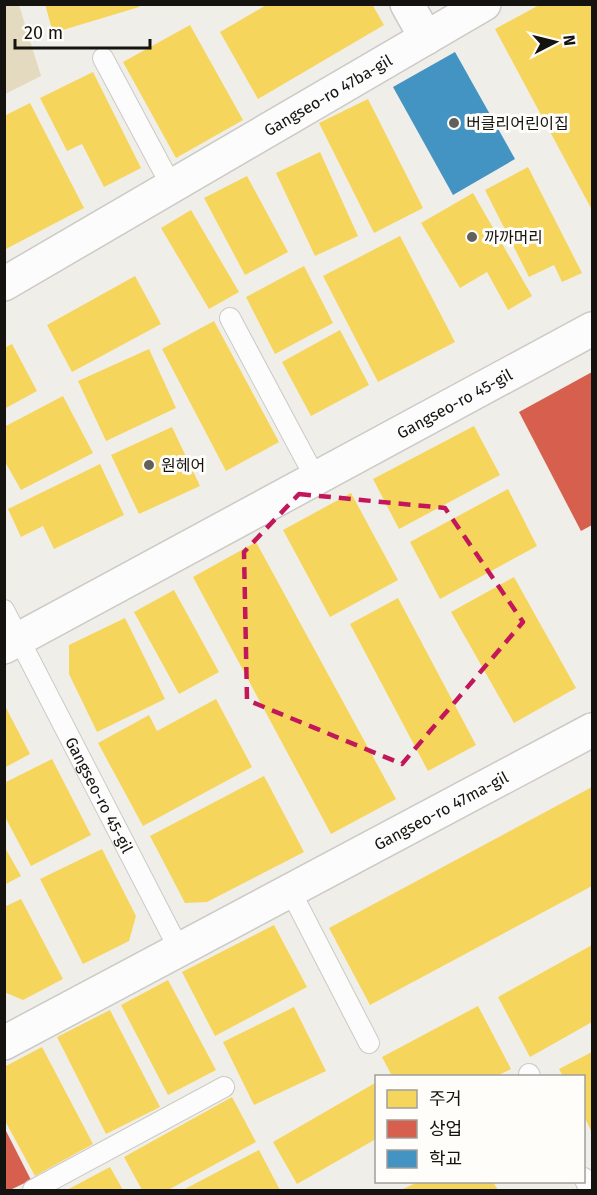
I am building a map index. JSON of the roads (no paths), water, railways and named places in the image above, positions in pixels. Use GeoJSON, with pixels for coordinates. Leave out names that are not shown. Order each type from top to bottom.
{"type":"FeatureCollection","features":[{"type":"Feature","properties":{"kind":"street"},"geometry":{"type":"LineString","coordinates":[[407,4],[426,38]]}},
{"type":"Feature","properties":{"kind":"street","name":"Gangseo-ro 47ba-gil"},"geometry":{"type":"LineString","coordinates":[[4,284],[484,4]]}},
{"type":"Feature","properties":{"kind":"street","name":"Gangseo-ro 45-gil"},"geometry":{"type":"LineString","coordinates":[[12,643],[592,330]]}},
{"type":"Feature","properties":{"kind":"street","name":"Gangseo-ro 47ma-gil"},"geometry":{"type":"LineString","coordinates":[[4,1043],[592,730]]}},
{"type":"Feature","properties":{"kind":"lane"},"geometry":{"type":"LineString","coordinates":[[103,58],[172,187]]}},
{"type":"Feature","properties":{"kind":"lane"},"geometry":{"type":"LineString","coordinates":[[230,318],[316,479]]}},
{"type":"Feature","properties":{"kind":"lane","name":"Gangseo-ro 45-gil"},"geometry":{"type":"LineString","coordinates":[[4,610],[12,643],[180,951]]}},
{"type":"Feature","properties":{"kind":"lane"},"geometry":{"type":"LineString","coordinates":[[291,892],[369,1043]]}},
{"type":"Feature","properties":{"kind":"lane"},"geometry":{"type":"LineString","coordinates":[[33,1191],[224,1087]]}},
{"type":"Feature","properties":{"kind":"place","name":"버클리어린이집"},"geometry":{"type":"Point","coordinates":[454,123]}},
{"type":"Feature","properties":{"kind":"place","name":"까까머리"},"geometry":{"type":"Point","coordinates":[472,237]}},
{"type":"Feature","properties":{"kind":"place","name":"원헤어"},"geometry":{"type":"Point","coordinates":[149,465]}}]}
